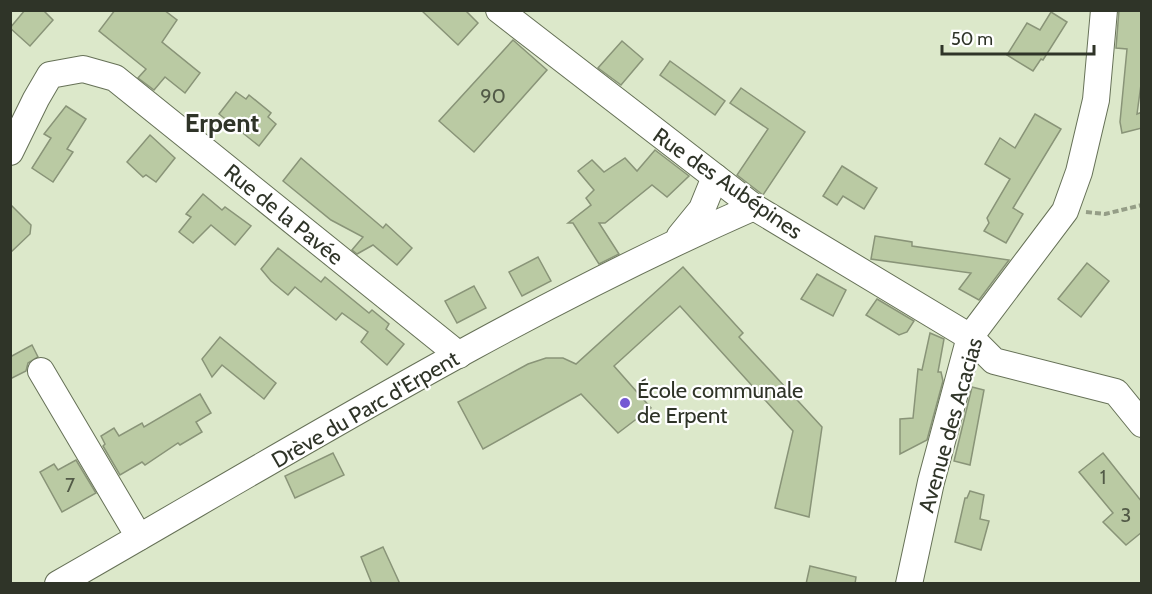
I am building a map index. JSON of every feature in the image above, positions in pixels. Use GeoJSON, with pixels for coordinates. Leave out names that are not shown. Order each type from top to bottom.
{"type":"FeatureCollection","features":[{"type":"Feature","properties":{"kind":"street","name":"Rue des Aubépines"},"geometry":{"type":"LineString","coordinates":[[499,10],[754,207],[970,337],[994,361],[1116,392],[1142,424]]}},
{"type":"Feature","properties":{"kind":"street","name":"Avenue des Acacias"},"geometry":{"type":"LineString","coordinates":[[909,584],[931,482],[970,337],[1065,211],[1079,172],[1096,100],[1104,10]]}},
{"type":"Feature","properties":{"kind":"street","name":"Rue de la Pavée"},"geometry":{"type":"LineString","coordinates":[[10,152],[50,75],[83,69],[115,78],[459,355]]}},
{"type":"Feature","properties":{"kind":"street","name":"Drève du Parc d'Erpent"},"geometry":{"type":"LineString","coordinates":[[676,241],[702,209],[715,177]]}},
{"type":"Feature","properties":{"kind":"street","name":"Drève du Parc d'Erpent"},"geometry":{"type":"LineString","coordinates":[[58,584],[459,355],[676,241],[754,207]]}},
{"type":"Feature","properties":{"kind":"street"},"geometry":{"type":"LineString","coordinates":[[41,372],[139,537]]}},
{"type":"Feature","properties":{"kind":"path"},"geometry":{"type":"LineString","coordinates":[[1065,211],[1105,214],[1142,205]]}},
{"type":"Feature","properties":{"kind":"building"},"geometry":{"type":"Polygon","coordinates":[[[25,10],[43,10],[53,20],[30,46],[10,28],[25,10]]]}},
{"type":"Feature","properties":{"kind":"building"},"geometry":{"type":"Polygon","coordinates":[[[115,10],[164,10],[177,20],[162,42],[200,73],[185,93],[165,77],[154,90],[138,78],[146,69],[99,31],[115,10]]]}},
{"type":"Feature","properties":{"kind":"building"},"geometry":{"type":"Polygon","coordinates":[[[421,10],[465,10],[478,23],[458,45],[421,10]]]}},
{"type":"Feature","properties":{"kind":"building"},"geometry":{"type":"Polygon","coordinates":[[[1119,10],[1142,10],[1142,77],[1137,114],[1142,112],[1142,128],[1122,133],[1120,122],[1127,49],[1116,48],[1119,10]]]}},
{"type":"Feature","properties":{"kind":"building"},"geometry":{"type":"Polygon","coordinates":[[[1051,12],[1067,22],[1043,60],[1041,59],[1033,71],[1007,55],[1027,23],[1040,30],[1051,12]]]}},
{"type":"Feature","properties":{"kind":"building"},"geometry":{"type":"Polygon","coordinates":[[[513,40],[547,70],[474,152],[439,121],[513,40]]]}},
{"type":"Feature","properties":{"kind":"building"},"geometry":{"type":"Polygon","coordinates":[[[622,41],[643,59],[621,85],[598,68],[622,41]]]}},
{"type":"Feature","properties":{"kind":"building"},"geometry":{"type":"Polygon","coordinates":[[[670,61],[725,101],[715,115],[660,75],[670,61]]]}},
{"type":"Feature","properties":{"kind":"building"},"geometry":{"type":"Polygon","coordinates":[[[741,88],[805,132],[763,195],[737,175],[768,129],[730,103],[741,88]]]}},
{"type":"Feature","properties":{"kind":"building"},"geometry":{"type":"Polygon","coordinates":[[[236,92],[246,99],[249,95],[271,113],[268,117],[276,124],[259,146],[219,114],[236,92]]]}},
{"type":"Feature","properties":{"kind":"building"},"geometry":{"type":"Polygon","coordinates":[[[66,106],[86,119],[67,149],[73,152],[53,182],[32,168],[51,138],[44,134],[66,106]]]}},
{"type":"Feature","properties":{"kind":"building"},"geometry":{"type":"Polygon","coordinates":[[[1035,114],[1061,129],[1013,208],[1023,214],[1006,243],[984,231],[989,223],[987,218],[1010,179],[985,164],[1000,138],[1015,148],[1035,114]]]}},
{"type":"Feature","properties":{"kind":"building"},"geometry":{"type":"Polygon","coordinates":[[[150,135],[175,158],[156,182],[146,175],[143,177],[127,162],[150,135]]]}},
{"type":"Feature","properties":{"kind":"building"},"geometry":{"type":"Polygon","coordinates":[[[655,150],[689,176],[667,197],[652,185],[605,223],[599,223],[619,254],[599,264],[573,223],[568,223],[591,205],[586,198],[594,190],[578,171],[592,160],[604,172],[625,158],[637,171],[655,150]]]}},
{"type":"Feature","properties":{"kind":"building"},"geometry":{"type":"Polygon","coordinates":[[[301,158],[383,228],[386,224],[412,248],[397,265],[373,245],[357,254],[352,250],[363,237],[331,220],[283,181],[301,158]]]}},
{"type":"Feature","properties":{"kind":"building"},"geometry":{"type":"Polygon","coordinates":[[[842,166],[877,188],[864,209],[843,196],[837,205],[823,196],[842,166]]]}},
{"type":"Feature","properties":{"kind":"building"},"geometry":{"type":"Polygon","coordinates":[[[203,194],[222,210],[225,207],[251,226],[235,245],[211,225],[193,243],[179,232],[191,217],[186,214],[203,194]]]}},
{"type":"Feature","properties":{"kind":"building"},"geometry":{"type":"Polygon","coordinates":[[[10,204],[31,225],[30,234],[10,253],[10,204]]]}},
{"type":"Feature","properties":{"kind":"building"},"geometry":{"type":"Polygon","coordinates":[[[875,236],[912,242],[912,246],[1009,260],[979,300],[959,289],[971,273],[871,259],[875,236]]]}},
{"type":"Feature","properties":{"kind":"building"},"geometry":{"type":"Polygon","coordinates":[[[278,248],[321,282],[325,277],[369,313],[372,310],[389,324],[386,329],[404,344],[387,365],[361,342],[368,332],[342,313],[336,320],[295,287],[288,295],[271,281],[261,269],[278,248]]]}},
{"type":"Feature","properties":{"kind":"building"},"geometry":{"type":"Polygon","coordinates":[[[538,257],[551,281],[522,296],[509,272],[538,257]]]}},
{"type":"Feature","properties":{"kind":"building"},"geometry":{"type":"Polygon","coordinates":[[[1087,263],[1109,281],[1081,317],[1058,299],[1087,263]]]}},
{"type":"Feature","properties":{"kind":"building"},"geometry":{"type":"Polygon","coordinates":[[[683,267],[743,333],[739,337],[822,427],[809,517],[775,508],[793,431],[680,306],[614,366],[651,408],[618,433],[581,394],[483,449],[458,402],[528,364],[546,358],[563,358],[576,364],[683,267]]]}},
{"type":"Feature","properties":{"kind":"building"},"geometry":{"type":"Polygon","coordinates":[[[817,274],[846,290],[833,316],[801,299],[817,274]]]}},
{"type":"Feature","properties":{"kind":"building"},"geometry":{"type":"Polygon","coordinates":[[[474,286],[486,308],[457,323],[445,301],[474,286]]]}},
{"type":"Feature","properties":{"kind":"building"},"geometry":{"type":"Polygon","coordinates":[[[877,299],[914,321],[907,332],[899,335],[866,315],[877,299]]]}},
{"type":"Feature","properties":{"kind":"building"},"geometry":{"type":"Polygon","coordinates":[[[930,333],[944,339],[938,372],[941,372],[943,381],[927,440],[900,454],[900,419],[913,418],[918,369],[922,370],[930,333]]]}},
{"type":"Feature","properties":{"kind":"building"},"geometry":{"type":"Polygon","coordinates":[[[220,337],[276,383],[264,399],[222,365],[212,377],[202,359],[220,337]]]}},
{"type":"Feature","properties":{"kind":"building"},"geometry":{"type":"Polygon","coordinates":[[[32,345],[38,357],[28,363],[26,371],[10,379],[10,357],[32,345]]]}},
{"type":"Feature","properties":{"kind":"building"},"geometry":{"type":"Polygon","coordinates":[[[972,387],[984,390],[970,465],[954,461],[972,387]]]}},
{"type":"Feature","properties":{"kind":"building"},"geometry":{"type":"Polygon","coordinates":[[[200,394],[211,413],[196,422],[202,432],[180,445],[178,443],[145,465],[142,462],[120,475],[103,446],[105,444],[101,436],[114,428],[119,436],[142,423],[144,427],[200,394]]]}},
{"type":"Feature","properties":{"kind":"building"},"geometry":{"type":"Polygon","coordinates":[[[333,453],[344,475],[295,498],[285,476],[333,453]]]}},
{"type":"Feature","properties":{"kind":"building"},"geometry":{"type":"Polygon","coordinates":[[[1103,453],[1142,502],[1142,532],[1126,545],[1103,522],[1113,513],[1079,472],[1103,453]]]}},
{"type":"Feature","properties":{"kind":"building"},"geometry":{"type":"Polygon","coordinates":[[[76,460],[96,493],[62,512],[40,472],[54,464],[58,470],[76,460]]]}},
{"type":"Feature","properties":{"kind":"building"},"geometry":{"type":"Polygon","coordinates":[[[970,491],[984,495],[980,519],[989,521],[981,550],[955,542],[965,498],[970,491]]]}},
{"type":"Feature","properties":{"kind":"building"},"geometry":{"type":"Polygon","coordinates":[[[383,547],[400,584],[372,584],[361,557],[383,547]]]}},
{"type":"Feature","properties":{"kind":"building"},"geometry":{"type":"Polygon","coordinates":[[[810,566],[856,577],[855,584],[806,584],[810,566]]]}},
{"type":"Feature","properties":{"kind":"place","name":"École communale de Erpent"},"geometry":{"type":"Point","coordinates":[625,403]}},
{"type":"Feature","properties":{"kind":"district","name":"Erpent"},"geometry":{"type":"Point","coordinates":[222,123]}}]}
